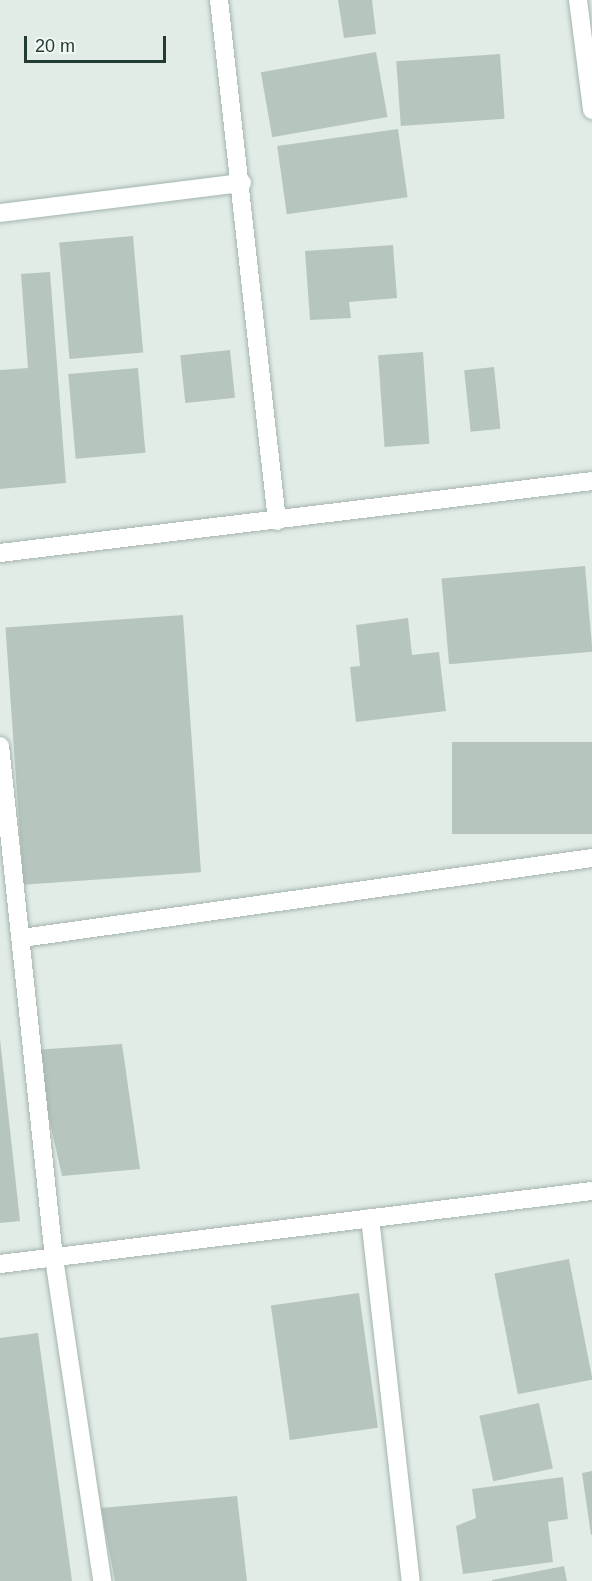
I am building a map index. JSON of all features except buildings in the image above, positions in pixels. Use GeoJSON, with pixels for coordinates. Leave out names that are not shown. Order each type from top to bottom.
{"type":"FeatureCollection","features":[{"type":"Feature","properties":{"kind":"street"},"geometry":{"type":"LineString","coordinates":[[219,0],[242,183],[277,521]]}},
{"type":"Feature","properties":{"kind":"street"},"geometry":{"type":"LineString","coordinates":[[578,0],[592,110]]}},
{"type":"Feature","properties":{"kind":"street"},"geometry":{"type":"LineString","coordinates":[[0,213],[242,183]]}},
{"type":"Feature","properties":{"kind":"street"},"geometry":{"type":"LineString","coordinates":[[0,553],[592,481]]}},
{"type":"Feature","properties":{"kind":"street"},"geometry":{"type":"LineString","coordinates":[[0,746],[54,1258],[102,1581]]}},
{"type":"Feature","properties":{"kind":"street"},"geometry":{"type":"LineString","coordinates":[[22,938],[592,858]]}},
{"type":"Feature","properties":{"kind":"street"},"geometry":{"type":"LineString","coordinates":[[0,1264],[592,1191]]}},
{"type":"Feature","properties":{"kind":"street"},"geometry":{"type":"LineString","coordinates":[[370,1218],[411,1581]]}}]}
